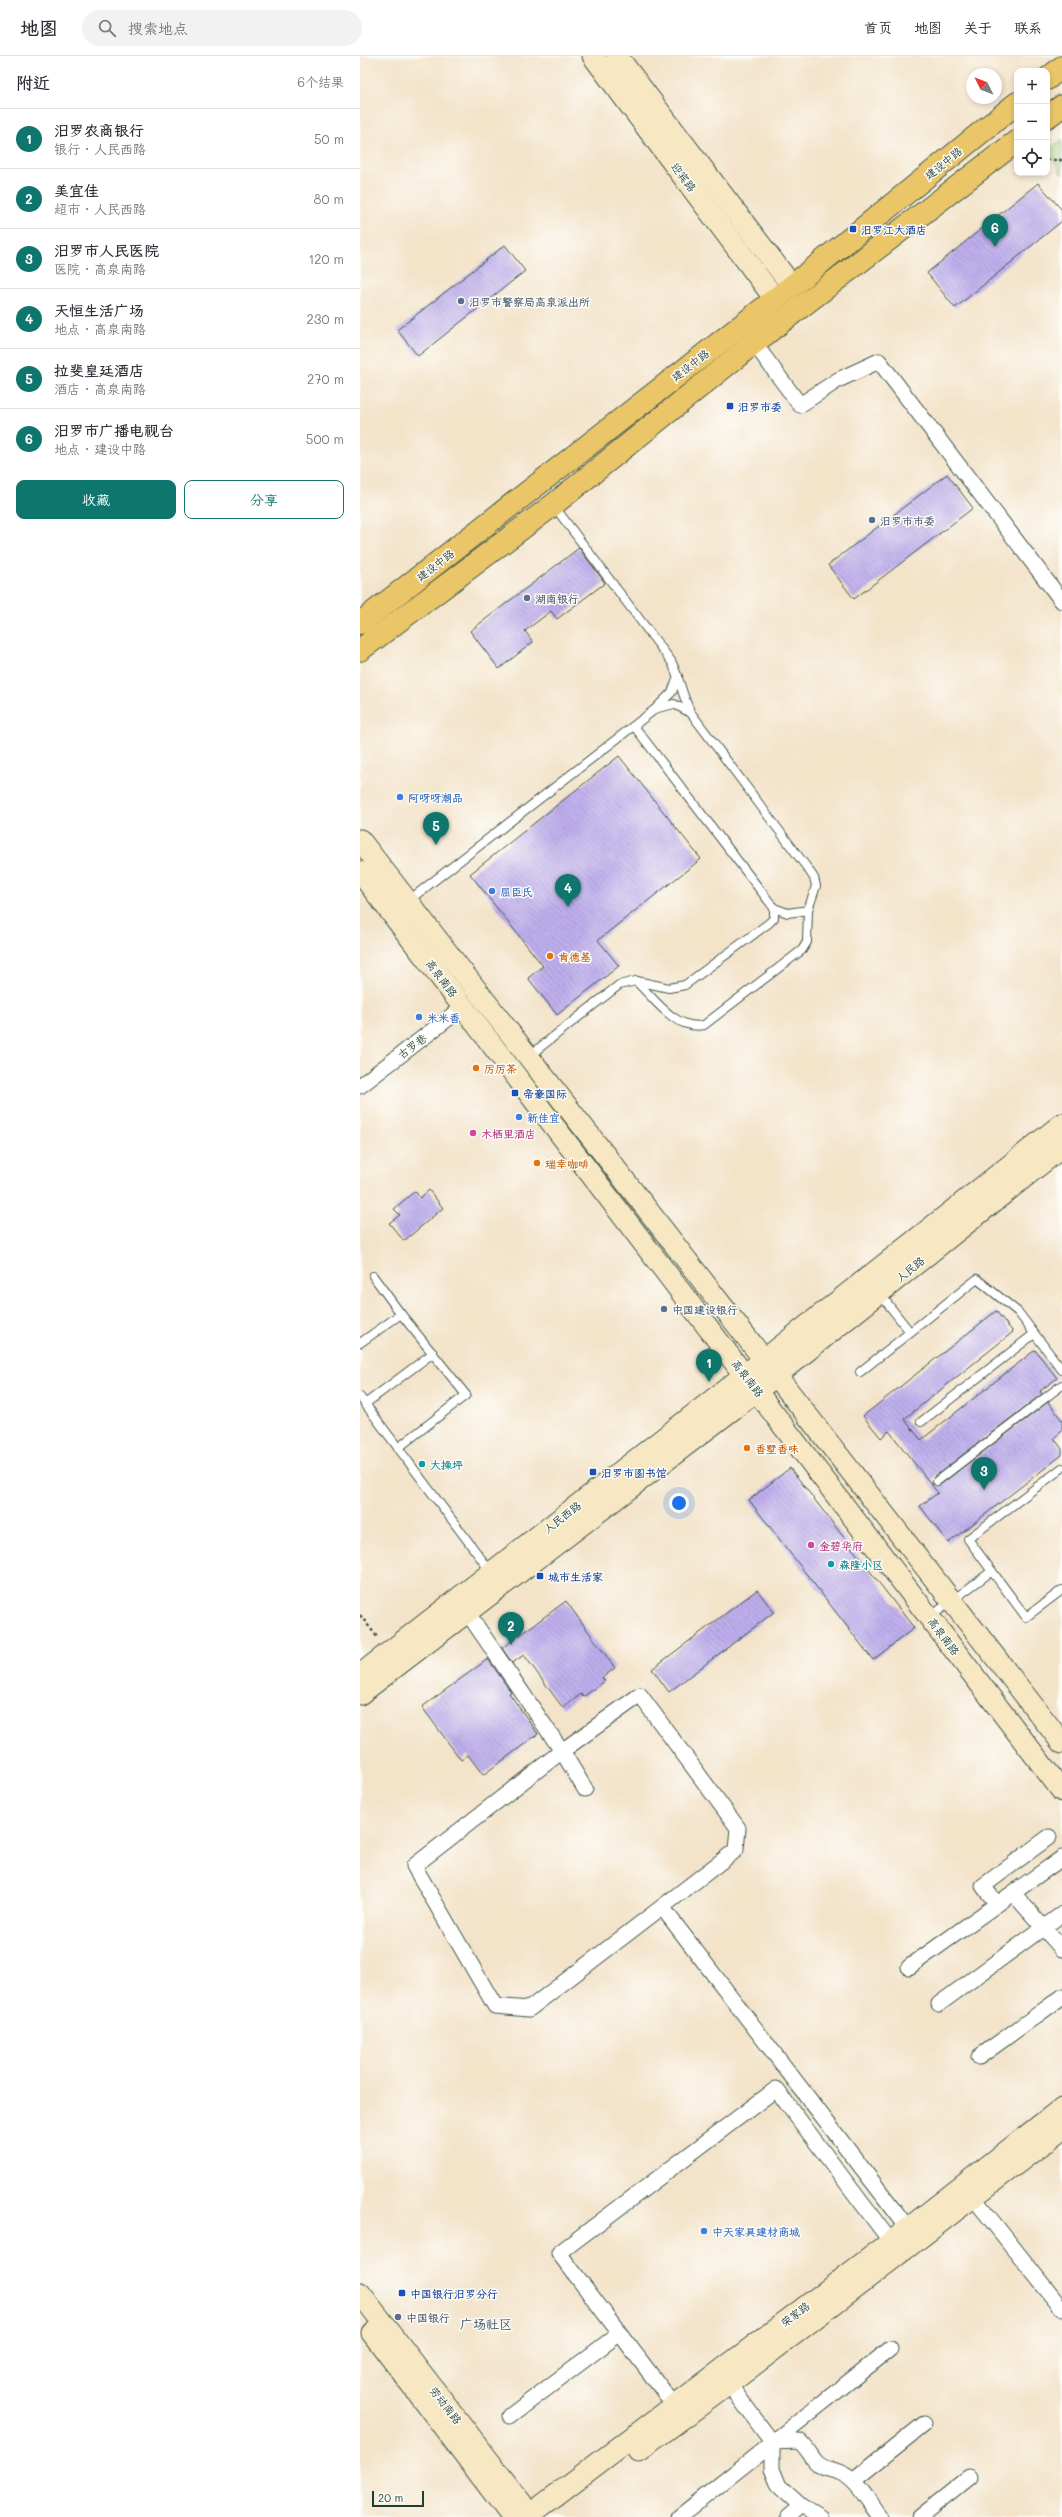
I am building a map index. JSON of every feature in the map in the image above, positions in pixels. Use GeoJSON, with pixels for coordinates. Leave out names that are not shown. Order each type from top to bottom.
{"type":"FeatureCollection","features":[{"type":"Feature","properties":{"kind":"main road","name":"建设中路"},"geometry":{"type":"LineString","coordinates":[[360,623],[792,286],[1016,104]]}},
{"type":"Feature","properties":{"kind":"main road"},"geometry":{"type":"LineString","coordinates":[[1050,115],[1062,106]]}},
{"type":"Feature","properties":{"kind":"main road","name":"建设中路"},"geometry":{"type":"LineString","coordinates":[[360,650],[553,505],[754,343],[1014,142]]}},
{"type":"Feature","properties":{"kind":"street","name":"迎宾路"},"geometry":{"type":"LineString","coordinates":[[593,56],[775,298]]}},
{"type":"Feature","properties":{"kind":"street","name":"迎宾路"},"geometry":{"type":"LineString","coordinates":[[617,56],[792,286]]}},
{"type":"Feature","properties":{"kind":"street"},"geometry":{"type":"LineString","coordinates":[[754,343],[800,405],[838,380],[879,361],[1062,601]]}},
{"type":"Feature","properties":{"kind":"street","name":"高泉南路"},"geometry":{"type":"LineString","coordinates":[[360,840],[1062,1743]]}},
{"type":"Feature","properties":{"kind":"street","name":"高泉南路"},"geometry":{"type":"LineString","coordinates":[[360,872],[758,1390],[1062,1791]]}},
{"type":"Feature","properties":{"kind":"street","name":"古罗巷"},"geometry":{"type":"LineString","coordinates":[[360,1086],[464,1007]]}},
{"type":"Feature","properties":{"kind":"street","name":"人民路"},"geometry":{"type":"LineString","coordinates":[[758,1390],[771,1367],[1062,1124]]}},
{"type":"Feature","properties":{"kind":"street","name":"人民路"},"geometry":{"type":"LineString","coordinates":[[771,1367],[879,1293],[1062,1147]]}},
{"type":"Feature","properties":{"kind":"street","name":"人民西路"},"geometry":{"type":"LineString","coordinates":[[360,1694],[467,1612],[496,1579],[745,1374],[771,1367]]}},
{"type":"Feature","properties":{"kind":"street","name":"人民西路"},"geometry":{"type":"LineString","coordinates":[[360,1675],[758,1390]]}},
{"type":"Feature","properties":{"kind":"street"},"geometry":{"type":"LineString","coordinates":[[467,1612],[562,1751],[585,1789]]}},
{"type":"Feature","properties":{"kind":"street"},"geometry":{"type":"LineString","coordinates":[[640,1695],[738,1828],[736,1850],[662,1907],[529,2009],[495,2006],[414,1866],[562,1751],[640,1695]]}},
{"type":"Feature","properties":{"kind":"street"},"geometry":{"type":"LineString","coordinates":[[997,1904],[983,1886],[1049,1837]]}},
{"type":"Feature","properties":{"kind":"street"},"geometry":{"type":"LineString","coordinates":[[909,1967],[1062,1858]]}},
{"type":"Feature","properties":{"kind":"street"},"geometry":{"type":"LineString","coordinates":[[1013,1893],[1062,1949]]}},
{"type":"Feature","properties":{"kind":"street"},"geometry":{"type":"LineString","coordinates":[[662,1907],[908,2228]]}},
{"type":"Feature","properties":{"kind":"street"},"geometry":{"type":"LineString","coordinates":[[939,2004],[1062,1914]]}},
{"type":"Feature","properties":{"kind":"street"},"geometry":{"type":"LineString","coordinates":[[979,2057],[1062,1997]]}},
{"type":"Feature","properties":{"kind":"street"},"geometry":{"type":"LineString","coordinates":[[674,2405],[559,2253],[776,2089],[891,2242]]}},
{"type":"Feature","properties":{"kind":"street","name":"荣家路"},"geometry":{"type":"LineString","coordinates":[[529,2516],[674,2405],[724,2378],[908,2228],[1062,2108]]}},
{"type":"Feature","properties":{"kind":"street","name":"荣家路"},"geometry":{"type":"LineString","coordinates":[[529,2516],[724,2378],[973,2197],[1062,2129]]}},
{"type":"Feature","properties":{"kind":"street"},"geometry":{"type":"LineString","coordinates":[[973,2197],[1062,2309]]}},
{"type":"Feature","properties":{"kind":"street","name":"劳动南路"},"geometry":{"type":"LineString","coordinates":[[360,2293],[529,2516]]}},
{"type":"Feature","properties":{"kind":"street","name":"劳动南路"},"geometry":{"type":"LineString","coordinates":[[360,2316],[529,2516]]}},
{"type":"Feature","properties":{"kind":"street"},"geometry":{"type":"LineString","coordinates":[[510,2416],[620,2333]]}},
{"type":"Feature","properties":{"kind":"street"},"geometry":{"type":"LineString","coordinates":[[679,2517],[890,2349]]}},
{"type":"Feature","properties":{"kind":"street"},"geometry":{"type":"LineString","coordinates":[[724,2378],[772,2442],[772,2469],[779,2486],[801,2506],[820,2517]]}},
{"type":"Feature","properties":{"kind":"street"},"geometry":{"type":"LineString","coordinates":[[852,2481],[924,2424]]}},
{"type":"Feature","properties":{"kind":"street"},"geometry":{"type":"LineString","coordinates":[[772,2442],[799,2440],[809,2448],[816,2462],[824,2468],[841,2473],[852,2481],[880,2517]]}},
{"type":"Feature","properties":{"kind":"street"},"geometry":{"type":"LineString","coordinates":[[919,2517],[968,2477]]}},
{"type":"Feature","properties":{"kind":"street"},"geometry":{"type":"LineString","coordinates":[[788,2517],[801,2506]]}},
{"type":"Feature","properties":{"kind":"lane"},"geometry":{"type":"LineString","coordinates":[[553,505],[644,623],[678,675],[684,699],[691,713],[814,878],[816,886],[808,910],[808,935],[802,950],[704,1025],[696,1027],[687,1024],[666,1012],[636,981]]}},
{"type":"Feature","properties":{"kind":"lane"},"geometry":{"type":"LineString","coordinates":[[408,901],[654,710],[672,692],[678,675]]}},
{"type":"Feature","properties":{"kind":"lane"},"geometry":{"type":"LineString","coordinates":[[654,710],[664,705],[674,704],[691,713]]}},
{"type":"Feature","properties":{"kind":"lane"},"geometry":{"type":"LineString","coordinates":[[634,726],[774,908],[788,913]]}},
{"type":"Feature","properties":{"kind":"lane"},"geometry":{"type":"LineString","coordinates":[[770,923],[774,918],[774,908]]}},
{"type":"Feature","properties":{"kind":"lane"},"geometry":{"type":"LineString","coordinates":[[529,1056],[619,985],[636,981],[669,988],[685,985],[770,923],[788,913],[808,910]]}},
{"type":"Feature","properties":{"kind":"lane"},"geometry":{"type":"LineString","coordinates":[[798,912],[807,919]]}},
{"type":"Feature","properties":{"kind":"lane"},"geometry":{"type":"LineString","coordinates":[[373,1276],[400,1314],[466,1395],[398,1448]]}},
{"type":"Feature","properties":{"kind":"lane"},"geometry":{"type":"LineString","coordinates":[[860,1372],[977,1279],[1018,1312],[1062,1370]]}},
{"type":"Feature","properties":{"kind":"lane"},"geometry":{"type":"LineString","coordinates":[[879,1293],[910,1332]]}},
{"type":"Feature","properties":{"kind":"lane"},"geometry":{"type":"LineString","coordinates":[[360,1343],[400,1314]]}},
{"type":"Feature","properties":{"kind":"lane"},"geometry":{"type":"LineString","coordinates":[[921,1422],[1034,1334]]}},
{"type":"Feature","properties":{"kind":"lane"},"geometry":{"type":"LineString","coordinates":[[433,1353],[362,1401],[496,1579]]}},
{"type":"Feature","properties":{"kind":"lane"},"geometry":{"type":"LineString","coordinates":[[937,1481],[1062,1385]]}},
{"type":"Feature","properties":{"kind":"lane"},"geometry":{"type":"LineString","coordinates":[[1062,1468],[968,1539],[1026,1617],[1062,1590]]}},
{"type":"Feature","properties":{"kind":"lane"},"geometry":{"type":"LineString","coordinates":[[930,1617],[992,1571]]}},
{"type":"Feature","properties":{"kind":"path"},"geometry":{"type":"LineString","coordinates":[[1050,160],[1062,160]]}},
{"type":"Feature","properties":{"kind":"path"},"geometry":{"type":"LineString","coordinates":[[360,1615],[389,1653]]}},
{"type":"Feature","properties":{"kind":"green space"},"geometry":{"type":"Polygon","coordinates":[[[1062,139],[1062,175],[1050,154],[1050,148],[1062,139]]]}},
{"type":"Feature","properties":{"kind":"building"},"geometry":{"type":"Polygon","coordinates":[[[1038,183],[1062,210],[1062,221],[955,308],[927,273],[1038,183]]]}},
{"type":"Feature","properties":{"kind":"building","name":"汨罗市警察局高泉派出所"},"geometry":{"type":"Polygon","coordinates":[[[505,245],[525,271],[418,356],[397,330],[505,245]]]}},
{"type":"Feature","properties":{"kind":"building"},"geometry":{"type":"Polygon","coordinates":[[[947,474],[973,508],[854,599],[828,565],[947,474]]]}},
{"type":"Feature","properties":{"kind":"building"},"geometry":{"type":"Polygon","coordinates":[[[579,548],[605,583],[557,619],[551,611],[525,631],[533,642],[499,669],[470,631],[579,548]]]}},
{"type":"Feature","properties":{"kind":"building"},"geometry":{"type":"Polygon","coordinates":[[[619,756],[701,859],[598,940],[619,966],[557,1015],[528,978],[543,966],[470,874],[619,756]]]}},
{"type":"Feature","properties":{"kind":"building"},"geometry":{"type":"Polygon","coordinates":[[[429,1190],[443,1208],[404,1241],[389,1223],[400,1215],[394,1209],[415,1191],[420,1198],[429,1190]]]}},
{"type":"Feature","properties":{"kind":"building"},"geometry":{"type":"Polygon","coordinates":[[[996,1311],[1013,1332],[904,1419],[921,1440],[1035,1350],[1057,1378],[1040,1391],[1042,1394],[934,1477],[932,1484],[940,1485],[1048,1402],[1062,1420],[1062,1431],[1054,1438],[1062,1449],[1062,1455],[948,1543],[920,1506],[938,1493],[889,1431],[881,1438],[863,1416],[996,1311]]]}},
{"type":"Feature","properties":{"kind":"building","name":"森隆小区"},"geometry":{"type":"Polygon","coordinates":[[[790,1468],[914,1628],[873,1660],[749,1500],[790,1468]]]}},
{"type":"Feature","properties":{"kind":"building"},"geometry":{"type":"Polygon","coordinates":[[[757,1590],[774,1612],[669,1692],[652,1669],[757,1590]]]}},
{"type":"Feature","properties":{"kind":"building"},"geometry":{"type":"Polygon","coordinates":[[[566,1601],[615,1668],[602,1678],[605,1681],[583,1697],[581,1694],[563,1708],[524,1655],[512,1663],[502,1648],[566,1601]]]}},
{"type":"Feature","properties":{"kind":"building"},"geometry":{"type":"Polygon","coordinates":[[[488,1659],[511,1692],[509,1693],[538,1734],[483,1775],[468,1755],[461,1760],[422,1707],[488,1659]]]}},
{"type":"Feature","properties":{"kind":"place","name":"汨罗江大酒店"},"geometry":{"type":"Point","coordinates":[853,229]}},
{"type":"Feature","properties":{"kind":"place","name":"汨罗市广播电视台"},"geometry":{"type":"Point","coordinates":[995,247]}},
{"type":"Feature","properties":{"kind":"place","name":"汨罗市警察局高泉派出所"},"geometry":{"type":"Point","coordinates":[461,301]}},
{"type":"Feature","properties":{"kind":"place","name":"汨罗市委"},"geometry":{"type":"Point","coordinates":[730,406]}},
{"type":"Feature","properties":{"kind":"place","name":"汨罗市市委"},"geometry":{"type":"Point","coordinates":[872,520]}},
{"type":"Feature","properties":{"kind":"place","name":"湖南银行"},"geometry":{"type":"Point","coordinates":[527,598]}},
{"type":"Feature","properties":{"kind":"place","name":"阿呀呀潮品"},"geometry":{"type":"Point","coordinates":[400,797]}},
{"type":"Feature","properties":{"kind":"place","name":"拉斐皇廷酒店"},"geometry":{"type":"Point","coordinates":[436,845]}},
{"type":"Feature","properties":{"kind":"place","name":"屈臣氏"},"geometry":{"type":"Point","coordinates":[492,891]}},
{"type":"Feature","properties":{"kind":"place","name":"天恒生活广场"},"geometry":{"type":"Point","coordinates":[568,907]}},
{"type":"Feature","properties":{"kind":"place","name":"肯德基"},"geometry":{"type":"Point","coordinates":[550,956]}},
{"type":"Feature","properties":{"kind":"place","name":"米米香"},"geometry":{"type":"Point","coordinates":[419,1017]}},
{"type":"Feature","properties":{"kind":"place","name":"厉厉茶"},"geometry":{"type":"Point","coordinates":[476,1068]}},
{"type":"Feature","properties":{"kind":"place","name":"帝豪国际"},"geometry":{"type":"Point","coordinates":[515,1093]}},
{"type":"Feature","properties":{"kind":"place","name":"新佳宜"},"geometry":{"type":"Point","coordinates":[519,1117]}},
{"type":"Feature","properties":{"kind":"place","name":"木栖里酒店"},"geometry":{"type":"Point","coordinates":[473,1133]}},
{"type":"Feature","properties":{"kind":"place","name":"瑞幸咖啡"},"geometry":{"type":"Point","coordinates":[537,1163]}},
{"type":"Feature","properties":{"kind":"place","name":"中国建设银行"},"geometry":{"type":"Point","coordinates":[664,1309]}},
{"type":"Feature","properties":{"kind":"place","name":"汨罗农商银行"},"geometry":{"type":"Point","coordinates":[709,1382]}},
{"type":"Feature","properties":{"kind":"place","name":"香墅香味"},"geometry":{"type":"Point","coordinates":[747,1448]}},
{"type":"Feature","properties":{"kind":"place","name":"大操坪"},"geometry":{"type":"Point","coordinates":[422,1464]}},
{"type":"Feature","properties":{"kind":"place","name":"汨罗市图书馆"},"geometry":{"type":"Point","coordinates":[593,1472]}},
{"type":"Feature","properties":{"kind":"place","name":"汨罗市人民医院"},"geometry":{"type":"Point","coordinates":[984,1490]}},
{"type":"Feature","properties":{"kind":"place","name":"金碧华府"},"geometry":{"type":"Point","coordinates":[811,1545]}},
{"type":"Feature","properties":{"kind":"place","name":"森隆小区"},"geometry":{"type":"Point","coordinates":[831,1564]}},
{"type":"Feature","properties":{"kind":"place","name":"城市生活家"},"geometry":{"type":"Point","coordinates":[540,1576]}},
{"type":"Feature","properties":{"kind":"place","name":"美宜佳"},"geometry":{"type":"Point","coordinates":[511,1645]}},
{"type":"Feature","properties":{"kind":"place","name":"中天家具建材商城"},"geometry":{"type":"Point","coordinates":[704,2231]}},
{"type":"Feature","properties":{"kind":"place","name":"中国银行汨罗分行"},"geometry":{"type":"Point","coordinates":[402,2293]}},
{"type":"Feature","properties":{"kind":"place","name":"中国银行"},"geometry":{"type":"Point","coordinates":[398,2317]}},
{"type":"Feature","properties":{"kind":"district","name":"广场社区"},"geometry":{"type":"Point","coordinates":[486,2323]}}]}
